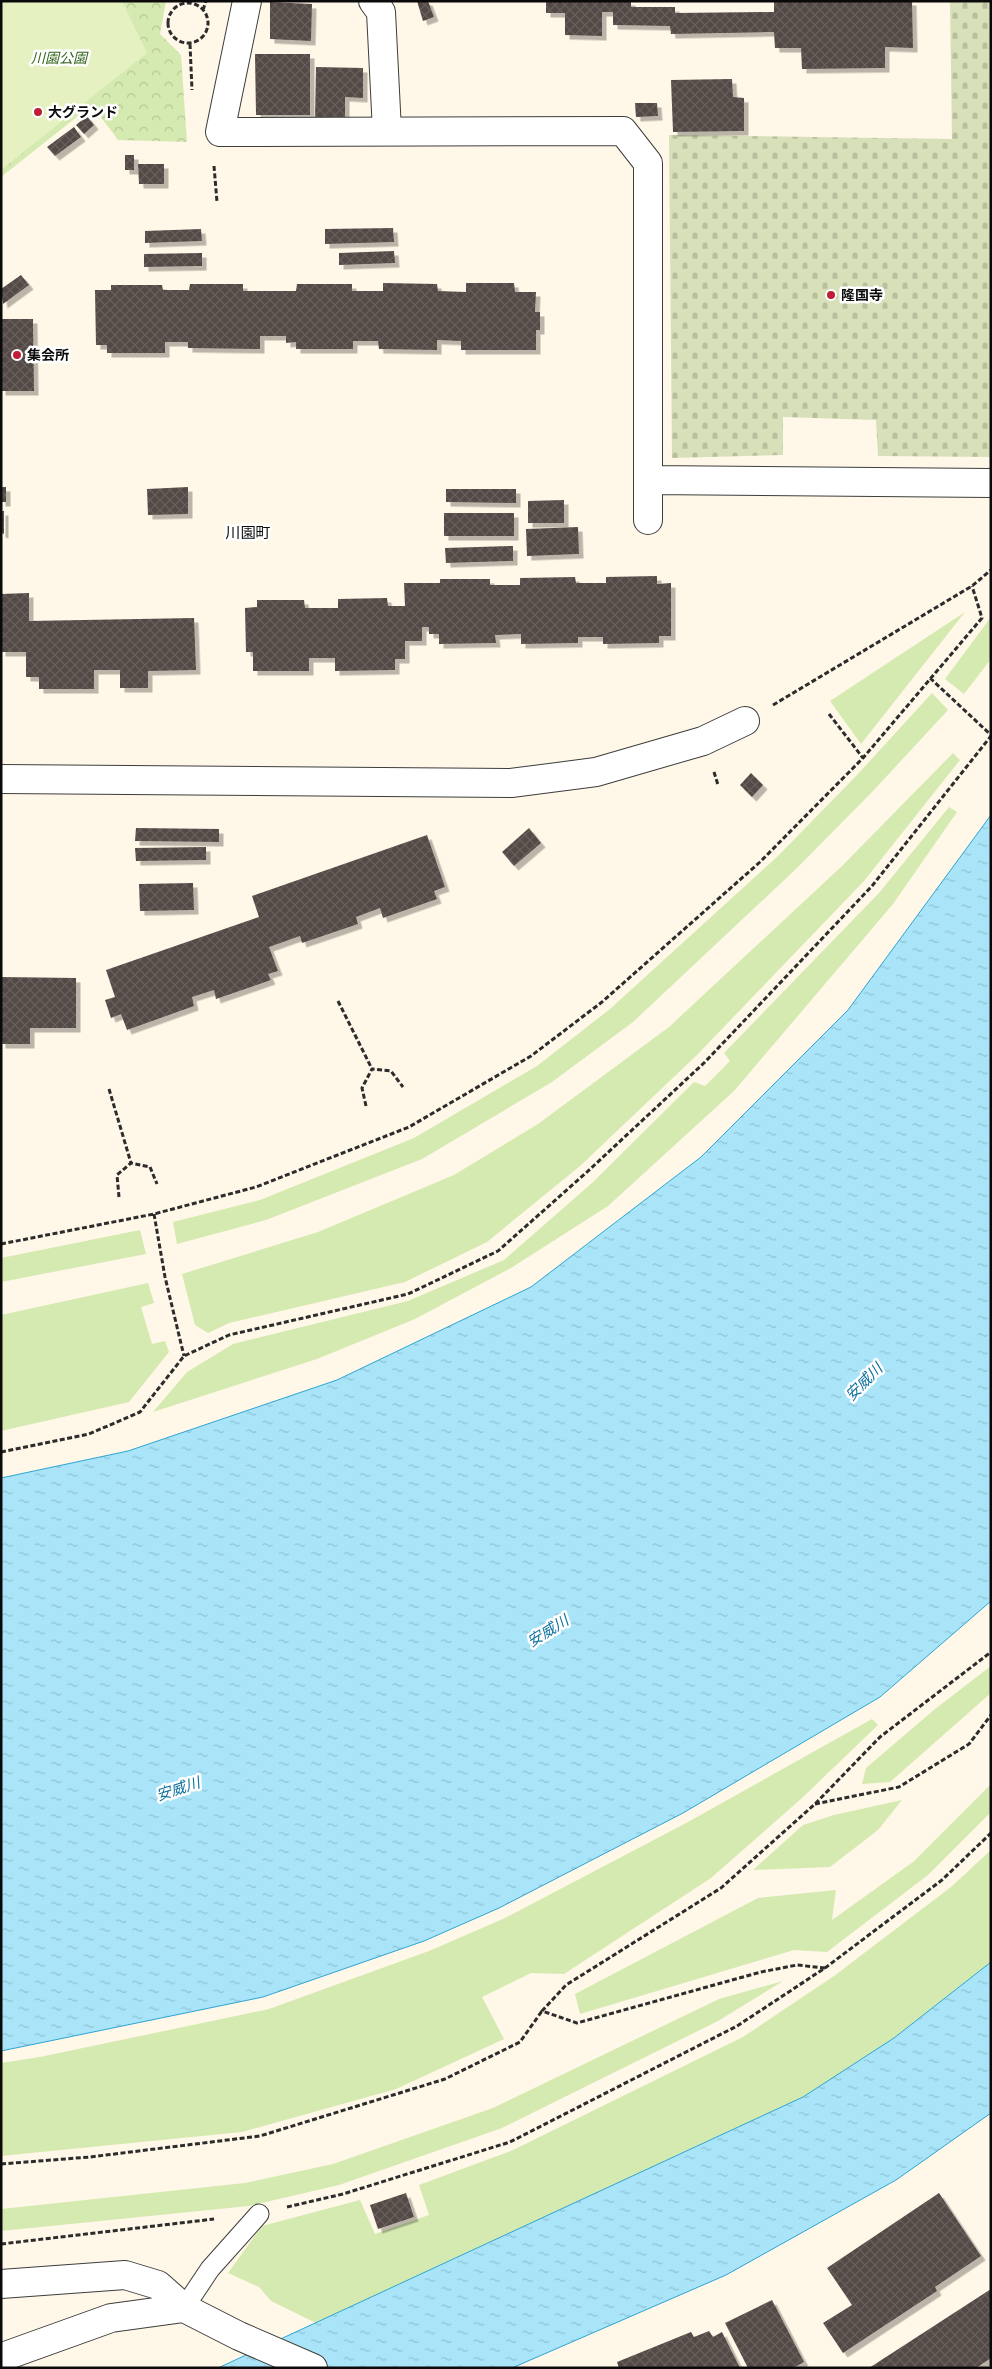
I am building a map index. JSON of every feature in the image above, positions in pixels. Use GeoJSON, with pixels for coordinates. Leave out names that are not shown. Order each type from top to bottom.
{"type":"FeatureCollection","features":[{"type":"Feature","properties":{"kind":"street"},"geometry":{"type":"LineString","coordinates":[[247,1],[220,132],[623,132],[648,163],[650,480],[648,520]]}},
{"type":"Feature","properties":{"kind":"street"},"geometry":{"type":"LineString","coordinates":[[373,1],[382,12],[387,131]]}},
{"type":"Feature","properties":{"kind":"street"},"geometry":{"type":"LineString","coordinates":[[650,480],[991,483]]}},
{"type":"Feature","properties":{"kind":"street"},"geometry":{"type":"LineString","coordinates":[[1,778],[511,784],[596,772],[703,741],[745,721]]}},
{"type":"Feature","properties":{"kind":"street"},"geometry":{"type":"LineString","coordinates":[[1,2284],[125,2275],[158,2285],[184,2308],[239,2336],[312,2368]]}},
{"type":"Feature","properties":{"kind":"street"},"geometry":{"type":"LineString","coordinates":[[1,2360],[8,2355],[111,2318],[184,2308]]}},
{"type":"Feature","properties":{"kind":"lane"},"geometry":{"type":"LineString","coordinates":[[184,2308],[210,2269],[259,2214]]}},
{"type":"Feature","properties":{"kind":"path"},"geometry":{"type":"LineString","coordinates":[[174,1],[176,6]]}},
{"type":"Feature","properties":{"kind":"path"},"geometry":{"type":"LineString","coordinates":[[203,10],[206,1]]}},
{"type":"Feature","properties":{"kind":"path"},"geometry":{"type":"LineString","coordinates":[[190,2],[203,10],[208,23],[203,37],[190,44],[173,37],[167,21],[176,6],[190,2]]}},
{"type":"Feature","properties":{"kind":"path"},"geometry":{"type":"LineString","coordinates":[[745,721],[972,586],[991,570]]}},
{"type":"Feature","properties":{"kind":"path"},"geometry":{"type":"LineString","coordinates":[[1,1244],[154,1214],[256,1187],[408,1127],[531,1056],[602,1002],[760,862],[863,758],[982,618],[972,586]]}},
{"type":"Feature","properties":{"kind":"path"},"geometry":{"type":"LineString","coordinates":[[1,1452],[89,1434],[140,1412],[184,1356],[230,1335],[408,1294],[498,1250],[587,1172],[718,1048],[872,886],[991,736],[930,678]]}},
{"type":"Feature","properties":{"kind":"path"},"geometry":{"type":"LineString","coordinates":[[829,714],[863,758]]}},
{"type":"Feature","properties":{"kind":"path"},"geometry":{"type":"LineString","coordinates":[[712,769],[718,785]]}},
{"type":"Feature","properties":{"kind":"path"},"geometry":{"type":"LineString","coordinates":[[338,1001],[372,1069]]}},
{"type":"Feature","properties":{"kind":"path"},"geometry":{"type":"LineString","coordinates":[[372,1069],[391,1071],[403,1087]]}},
{"type":"Feature","properties":{"kind":"path"},"geometry":{"type":"LineString","coordinates":[[366,1106],[362,1088],[372,1069]]}},
{"type":"Feature","properties":{"kind":"path"},"geometry":{"type":"LineString","coordinates":[[109,1089],[131,1164]]}},
{"type":"Feature","properties":{"kind":"path"},"geometry":{"type":"LineString","coordinates":[[119,1197],[117,1175],[131,1164],[150,1167],[157,1184]]}},
{"type":"Feature","properties":{"kind":"path"},"geometry":{"type":"LineString","coordinates":[[154,1214],[165,1277],[184,1356]]}},
{"type":"Feature","properties":{"kind":"path"},"geometry":{"type":"LineString","coordinates":[[1,2164],[90,2157],[260,2136],[444,2079],[520,2042],[542,2011],[566,1985],[721,1888],[815,1804],[880,1737],[991,1652]]}},
{"type":"Feature","properties":{"kind":"path"},"geometry":{"type":"LineString","coordinates":[[815,1804],[899,1787],[969,1744],[991,1715]]}},
{"type":"Feature","properties":{"kind":"path"},"geometry":{"type":"LineString","coordinates":[[1,2244],[259,2214],[343,2194],[510,2142],[737,2026],[825,1968],[942,1880],[991,1833]]}},
{"type":"Feature","properties":{"kind":"path"},"geometry":{"type":"LineString","coordinates":[[542,2011],[577,2024],[761,1972],[797,1965],[825,1968]]}},
{"type":"Feature","properties":{"kind":"green space","name":"大グランド"},"geometry":{"type":"Polygon","coordinates":[[[1,1],[166,1],[160,34],[181,55],[187,142],[118,140],[92,105],[1,177],[1,1]]]}},
{"type":"Feature","properties":{"kind":"green space","name":"大グランド"},"geometry":{"type":"Polygon","coordinates":[[[1,1],[122,1],[147,53],[1,170],[1,1]]]}},
{"type":"Feature","properties":{"kind":"green space","name":"隆国寺"},"geometry":{"type":"Polygon","coordinates":[[[950,1],[991,1],[991,457],[878,456],[876,420],[783,417],[783,455],[672,458],[669,135],[952,139],[950,1]]]}},
{"type":"Feature","properties":{"kind":"green space"},"geometry":{"type":"Polygon","coordinates":[[[965,612],[861,744],[830,701],[965,612]]]}},
{"type":"Feature","properties":{"kind":"green space"},"geometry":{"type":"Polygon","coordinates":[[[991,617],[991,659],[964,694],[945,679],[991,617]]]}},
{"type":"Feature","properties":{"kind":"green space"},"geometry":{"type":"Polygon","coordinates":[[[932,693],[948,710],[874,790],[796,869],[633,1022],[552,1082],[422,1159],[266,1220],[177,1244],[173,1222],[260,1200],[414,1138],[537,1066],[610,1009],[778,856],[858,774],[932,693]]]}},
{"type":"Feature","properties":{"kind":"green space"},"geometry":{"type":"Polygon","coordinates":[[[953,753],[960,760],[864,881],[697,1055],[580,1166],[487,1242],[405,1282],[229,1323],[208,1333],[195,1325],[182,1274],[318,1232],[454,1175],[538,1124],[669,1027],[842,866],[953,753]]]}},
{"type":"Feature","properties":{"kind":"green space"},"geometry":{"type":"Polygon","coordinates":[[[949,807],[957,812],[893,904],[734,1091],[608,1206],[511,1268],[415,1319],[317,1359],[153,1412],[187,1372],[233,1344],[408,1301],[504,1260],[592,1183],[694,1082],[705,1086],[730,1061],[724,1053],[879,893],[949,807]]]}},
{"type":"Feature","properties":{"kind":"green space"},"geometry":{"type":"Polygon","coordinates":[[[140,1230],[146,1254],[1,1282],[1,1258],[140,1230]]]}},
{"type":"Feature","properties":{"kind":"green space"},"geometry":{"type":"Polygon","coordinates":[[[148,1283],[154,1303],[141,1307],[152,1344],[165,1341],[169,1352],[129,1402],[1,1431],[1,1315],[148,1283]]]}},
{"type":"Feature","properties":{"kind":"green space"},"geometry":{"type":"Polygon","coordinates":[[[991,1666],[991,1693],[890,1782],[862,1784],[866,1768],[935,1709],[991,1666]]]}},
{"type":"Feature","properties":{"kind":"green space"},"geometry":{"type":"Polygon","coordinates":[[[872,1719],[878,1725],[802,1798],[711,1878],[564,1974],[531,1973],[482,1997],[504,2039],[396,2089],[242,2132],[1,2156],[1,2063],[40,2057],[269,2009],[429,1951],[503,1919],[688,1822],[872,1719]]]}},
{"type":"Feature","properties":{"kind":"green space"},"geometry":{"type":"Polygon","coordinates":[[[991,1784],[991,1812],[928,1875],[827,1952],[794,1950],[580,2014],[575,1994],[758,1898],[836,1890],[832,1920],[913,1862],[991,1784]]]}},
{"type":"Feature","properties":{"kind":"green space"},"geometry":{"type":"Polygon","coordinates":[[[902,1800],[878,1830],[830,1867],[753,1870],[803,1825],[834,1815],[902,1800]]]}},
{"type":"Feature","properties":{"kind":"green space"},"geometry":{"type":"Polygon","coordinates":[[[991,1850],[991,1962],[894,2038],[803,2097],[316,2323],[271,2301],[259,2287],[228,2273],[262,2226],[360,2200],[375,2234],[429,2215],[419,2185],[511,2151],[743,2037],[834,1976],[951,1887],[991,1850]]]}},
{"type":"Feature","properties":{"kind":"green space"},"geometry":{"type":"Polygon","coordinates":[[[783,1981],[718,2021],[502,2128],[339,2185],[249,2206],[1,2231],[1,2209],[245,2183],[333,2164],[493,2108],[719,1999],[783,1981]]]}},
{"type":"Feature","properties":{"kind":"water","name":"安威川"},"geometry":{"type":"Polygon","coordinates":[[[991,815],[991,1601],[880,1697],[683,1813],[499,1908],[424,1941],[263,1997],[1,2051],[1,1478],[128,1451],[337,1380],[531,1287],[701,1157],[848,1010],[991,815]]]}},
{"type":"Feature","properties":{"kind":"water"},"geometry":{"type":"Polygon","coordinates":[[[991,1962],[991,2113],[896,2180],[726,2275],[512,2368],[218,2368],[803,2097],[894,2038],[991,1962]]]}},
{"type":"Feature","properties":{"kind":"building"},"geometry":{"type":"Polygon","coordinates":[[[417,1],[428,1],[434,17],[423,21],[417,1]]]}},
{"type":"Feature","properties":{"kind":"building"},"geometry":{"type":"Polygon","coordinates":[[[546,1],[631,1],[631,7],[675,7],[675,13],[774,12],[774,1],[912,1],[913,48],[885,47],[885,68],[802,69],[801,48],[775,48],[774,32],[671,34],[670,26],[613,25],[613,12],[602,12],[602,36],[565,35],[565,13],[546,13],[546,1]]]}},
{"type":"Feature","properties":{"kind":"building"},"geometry":{"type":"Polygon","coordinates":[[[270,2],[312,4],[311,41],[270,39],[270,2]]]}},
{"type":"Feature","properties":{"kind":"building"},"geometry":{"type":"Polygon","coordinates":[[[255,54],[310,54],[310,115],[256,115],[255,54]]]}},
{"type":"Feature","properties":{"kind":"building"},"geometry":{"type":"Polygon","coordinates":[[[316,67],[363,68],[363,98],[345,97],[345,119],[315,119],[316,67]]]}},
{"type":"Feature","properties":{"kind":"building"},"geometry":{"type":"Polygon","coordinates":[[[732,79],[733,97],[744,98],[744,131],[673,132],[671,80],[732,79]]]}},
{"type":"Feature","properties":{"kind":"building"},"geometry":{"type":"Polygon","coordinates":[[[635,103],[657,103],[658,116],[636,117],[635,103]]]}},
{"type":"Feature","properties":{"kind":"building"},"geometry":{"type":"Polygon","coordinates":[[[87,116],[94,125],[84,134],[76,125],[87,116]]]}},
{"type":"Feature","properties":{"kind":"building"},"geometry":{"type":"Polygon","coordinates":[[[74,127],[81,137],[55,156],[47,147],[74,127]]]}},
{"type":"Feature","properties":{"kind":"building"},"geometry":{"type":"Polygon","coordinates":[[[125,155],[134,155],[134,170],[125,170],[125,155]]]}},
{"type":"Feature","properties":{"kind":"building"},"geometry":{"type":"Polygon","coordinates":[[[138,164],[164,164],[164,184],[139,184],[138,164]]]}},
{"type":"Feature","properties":{"kind":"building"},"geometry":{"type":"Polygon","coordinates":[[[393,228],[394,242],[325,244],[325,229],[393,228]]]}},
{"type":"Feature","properties":{"kind":"building"},"geometry":{"type":"Polygon","coordinates":[[[201,229],[202,241],[145,243],[145,231],[201,229]]]}},
{"type":"Feature","properties":{"kind":"building"},"geometry":{"type":"Polygon","coordinates":[[[394,251],[395,263],[339,265],[339,253],[394,251]]]}},
{"type":"Feature","properties":{"kind":"building"},"geometry":{"type":"Polygon","coordinates":[[[202,253],[202,266],[144,267],[144,254],[202,253]]]}},
{"type":"Feature","properties":{"kind":"building"},"geometry":{"type":"Polygon","coordinates":[[[21,275],[29,285],[3,304],[1,289],[21,275]]]}},
{"type":"Feature","properties":{"kind":"building"},"geometry":{"type":"Polygon","coordinates":[[[383,283],[437,284],[438,291],[466,292],[466,283],[514,283],[515,292],[536,292],[535,312],[540,312],[540,330],[536,330],[536,350],[461,350],[461,341],[437,340],[437,350],[379,349],[378,341],[353,341],[353,349],[296,349],[296,342],[286,343],[286,336],[260,336],[260,349],[188,348],[188,342],[165,342],[165,353],[107,353],[107,345],[96,345],[95,290],[111,290],[111,285],[162,285],[163,290],[189,290],[190,284],[243,284],[243,291],[296,291],[297,284],[352,284],[352,291],[383,291],[383,283]]]}},
{"type":"Feature","properties":{"kind":"building","name":"集会所"},"geometry":{"type":"Polygon","coordinates":[[[1,319],[33,319],[34,391],[1,391],[1,319]]]}},
{"type":"Feature","properties":{"kind":"building"},"geometry":{"type":"Polygon","coordinates":[[[1,487],[6,487],[6,502],[1,502],[1,487]]]}},
{"type":"Feature","properties":{"kind":"building"},"geometry":{"type":"Polygon","coordinates":[[[188,487],[188,514],[148,515],[147,489],[188,487]]]}},
{"type":"Feature","properties":{"kind":"building"},"geometry":{"type":"Polygon","coordinates":[[[446,489],[516,489],[516,503],[446,502],[446,489]]]}},
{"type":"Feature","properties":{"kind":"building"},"geometry":{"type":"Polygon","coordinates":[[[564,500],[564,523],[528,523],[528,501],[564,500]]]}},
{"type":"Feature","properties":{"kind":"building"},"geometry":{"type":"Polygon","coordinates":[[[1,511],[4,511],[4,534],[1,533],[1,511]]]}},
{"type":"Feature","properties":{"kind":"building"},"geometry":{"type":"Polygon","coordinates":[[[444,513],[514,513],[514,536],[444,536],[444,513]]]}},
{"type":"Feature","properties":{"kind":"building"},"geometry":{"type":"Polygon","coordinates":[[[578,527],[579,554],[527,556],[526,529],[578,527]]]}},
{"type":"Feature","properties":{"kind":"building"},"geometry":{"type":"Polygon","coordinates":[[[513,546],[513,561],[446,563],[445,548],[513,546]]]}},
{"type":"Feature","properties":{"kind":"building"},"geometry":{"type":"Polygon","coordinates":[[[657,576],[657,584],[671,583],[671,636],[659,636],[659,643],[603,644],[603,637],[578,637],[578,643],[521,644],[521,634],[495,635],[496,643],[439,644],[439,634],[429,634],[429,627],[422,627],[422,641],[405,641],[405,659],[395,659],[395,670],[335,671],[335,658],[309,658],[309,671],[253,671],[253,652],[246,652],[245,608],[257,607],[257,600],[304,600],[305,608],[338,608],[338,599],[387,598],[388,606],[405,606],[404,583],[440,583],[440,579],[490,579],[490,585],[520,585],[520,578],[575,577],[576,583],[606,583],[606,577],[657,576]]]}},
{"type":"Feature","properties":{"kind":"building"},"geometry":{"type":"Polygon","coordinates":[[[29,593],[29,621],[194,618],[196,670],[148,671],[148,688],[120,688],[120,670],[94,670],[94,689],[39,689],[39,677],[26,677],[26,652],[1,652],[1,594],[29,593]]]}},
{"type":"Feature","properties":{"kind":"building"},"geometry":{"type":"Polygon","coordinates":[[[751,773],[763,785],[752,797],[740,785],[751,773]]]}},
{"type":"Feature","properties":{"kind":"building"},"geometry":{"type":"Polygon","coordinates":[[[136,828],[219,829],[219,842],[135,841],[136,828]]]}},
{"type":"Feature","properties":{"kind":"building"},"geometry":{"type":"Polygon","coordinates":[[[529,828],[541,843],[514,866],[502,852],[529,828]]]}},
{"type":"Feature","properties":{"kind":"building"},"geometry":{"type":"Polygon","coordinates":[[[427,835],[445,887],[434,891],[437,899],[383,918],[380,908],[356,917],[358,924],[302,943],[300,936],[269,947],[278,971],[268,974],[271,980],[216,999],[214,990],[192,997],[194,1006],[127,1030],[121,1014],[111,1018],[105,1000],[115,997],[106,970],[259,917],[252,896],[427,835]]]}},
{"type":"Feature","properties":{"kind":"building"},"geometry":{"type":"Polygon","coordinates":[[[206,847],[206,860],[136,861],[135,848],[206,847]]]}},
{"type":"Feature","properties":{"kind":"building"},"geometry":{"type":"Polygon","coordinates":[[[193,883],[194,910],[140,911],[139,884],[193,883]]]}},
{"type":"Feature","properties":{"kind":"building"},"geometry":{"type":"Polygon","coordinates":[[[1,977],[76,978],[76,1028],[30,1028],[30,1044],[1,1044],[1,977]]]}},
{"type":"Feature","properties":{"kind":"building"},"geometry":{"type":"Polygon","coordinates":[[[406,2193],[414,2217],[378,2229],[370,2205],[406,2193]]]}},
{"type":"Feature","properties":{"kind":"building"},"geometry":{"type":"Polygon","coordinates":[[[939,2193],[981,2256],[935,2287],[937,2291],[843,2353],[823,2323],[852,2305],[827,2268],[939,2193]]]}},
{"type":"Feature","properties":{"kind":"building"},"geometry":{"type":"Polygon","coordinates":[[[991,2289],[991,2358],[976,2368],[869,2368],[991,2289]]]}},
{"type":"Feature","properties":{"kind":"building"},"geometry":{"type":"Polygon","coordinates":[[[772,2300],[804,2362],[793,2368],[748,2368],[725,2323],[772,2300]]]}},
{"type":"Feature","properties":{"kind":"building"},"geometry":{"type":"Polygon","coordinates":[[[709,2331],[713,2337],[722,2332],[740,2368],[619,2368],[617,2362],[691,2332],[694,2337],[709,2331]]]}},
{"type":"Feature","properties":{"kind":"place","name":"大グランド"},"geometry":{"type":"Point","coordinates":[38,112]}},
{"type":"Feature","properties":{"kind":"place","name":"隆国寺"},"geometry":{"type":"Point","coordinates":[831,295]}},
{"type":"Feature","properties":{"kind":"place","name":"集会所"},"geometry":{"type":"Point","coordinates":[17,355]}},
{"type":"Feature","properties":{"kind":"district","name":"川園町"},"geometry":{"type":"Point","coordinates":[248,533]}},
{"type":"Feature","properties":{"kind":"park label","name":"川園公園"},"geometry":{"type":"Point","coordinates":[59,58]}}]}
